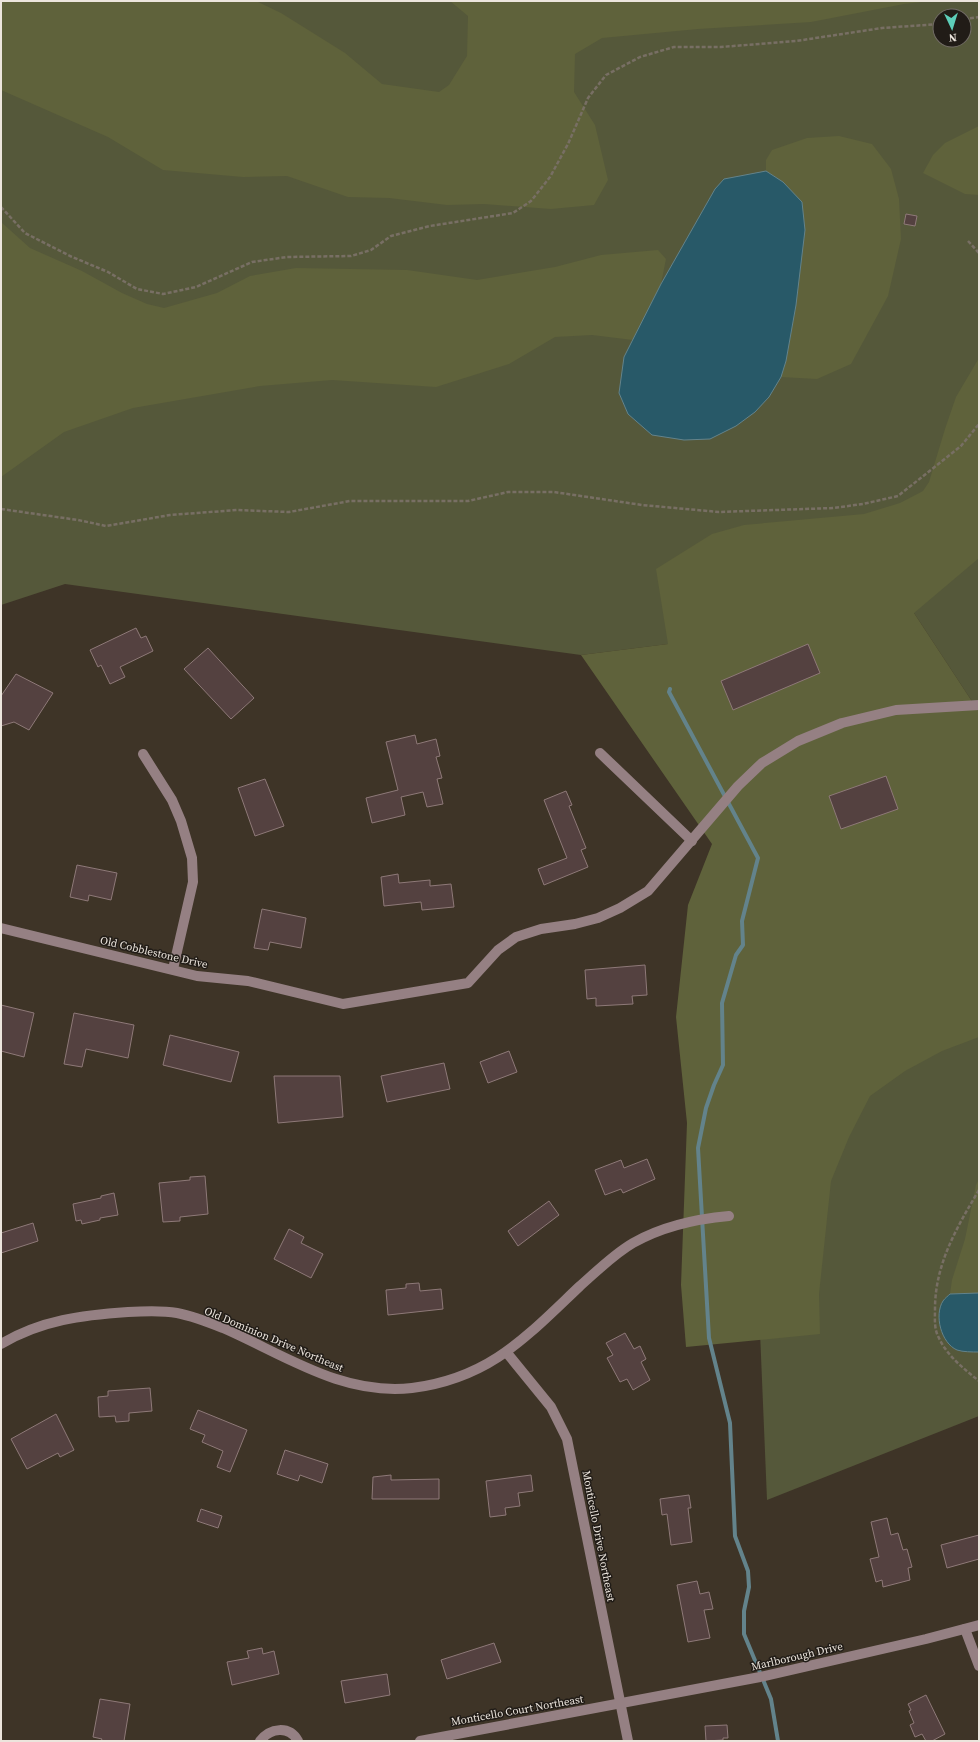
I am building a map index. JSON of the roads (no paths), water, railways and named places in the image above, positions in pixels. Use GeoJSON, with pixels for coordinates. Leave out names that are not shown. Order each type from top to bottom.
{"type":"FeatureCollection","features":[{"type":"Feature","properties":{"kind":"street"},"geometry":{"type":"LineString","coordinates":[[600,753],[692,841],[738,786],[762,763],[798,741],[842,723],[896,710],[979,705]]}},
{"type":"Feature","properties":{"kind":"street"},"geometry":{"type":"LineString","coordinates":[[143,754],[172,800],[181,821],[192,858],[193,882],[173,969]]}},
{"type":"Feature","properties":{"kind":"street","name":"Old Cobblestone Drive"},"geometry":{"type":"LineString","coordinates":[[1,928],[197,976],[248,981],[343,1004],[468,983],[498,950],[516,937],[541,929],[575,924],[598,918],[620,908],[648,892],[692,841]]}},
{"type":"Feature","properties":{"kind":"street","name":"Old Dominion Drive Northeast"},"geometry":{"type":"LineString","coordinates":[[1,1344],[50,1322],[92,1314],[157,1311],[176,1313],[221,1327],[327,1377],[349,1384],[376,1388],[410,1388],[443,1382],[475,1371],[507,1353],[526,1338],[604,1264],[631,1244],[652,1233],[676,1224],[702,1218],[729,1216]]}},
{"type":"Feature","properties":{"kind":"street","name":"Monticello Drive Northeast"},"geometry":{"type":"LineString","coordinates":[[507,1353],[551,1407],[567,1439],[628,1741]]}},
{"type":"Feature","properties":{"kind":"street","name":"Marlborough Drive"},"geometry":{"type":"LineString","coordinates":[[620,1704],[760,1677],[979,1625]]}},
{"type":"Feature","properties":{"kind":"street"},"geometry":{"type":"LineString","coordinates":[[965,1629],[979,1666]]}},
{"type":"Feature","properties":{"kind":"street","name":"Monticello Court Northeast"},"geometry":{"type":"LineString","coordinates":[[420,1741],[620,1704]]}},
{"type":"Feature","properties":{"kind":"street"},"geometry":{"type":"LineString","coordinates":[[260,1741],[267,1733],[274,1730],[284,1730],[290,1733],[298,1741]]}},
{"type":"Feature","properties":{"kind":"water"},"geometry":{"type":"Polygon","coordinates":[[[766,171],[783,182],[802,202],[805,230],[796,305],[786,361],[781,377],[769,397],[755,412],[736,426],[710,439],[684,440],[652,435],[628,414],[619,393],[624,357],[661,284],[715,189],[724,179],[766,171]]]}},
{"type":"Feature","properties":{"kind":"water"},"geometry":{"type":"Polygon","coordinates":[[[979,1293],[979,1352],[965,1352],[957,1350],[951,1346],[943,1335],[939,1321],[940,1307],[950,1294],[979,1293]]]}},
{"type":"Feature","properties":{"kind":"waterway"},"geometry":{"type":"LineString","coordinates":[[670,689],[669,692],[758,858],[742,921],[743,945],[736,955],[722,1003],[723,1065],[706,1108],[698,1148],[709,1338],[730,1423],[735,1536],[748,1571],[749,1587],[744,1611],[744,1634],[771,1699],[778,1741]]}}]}
